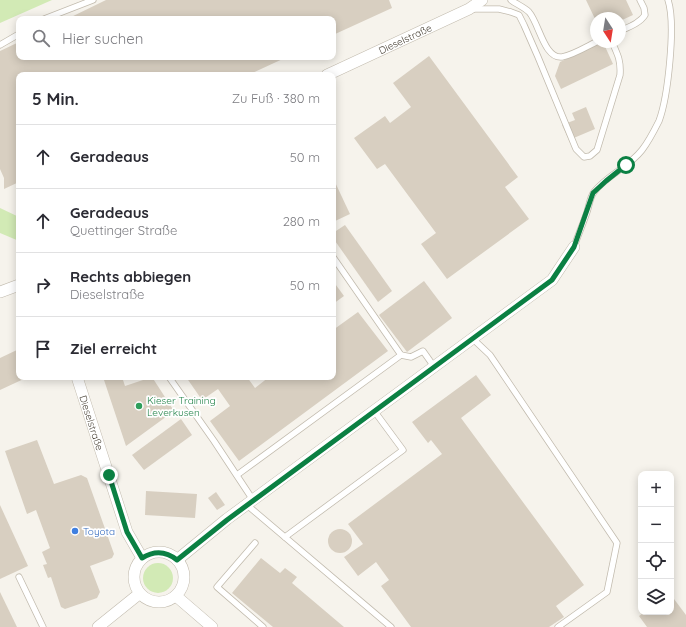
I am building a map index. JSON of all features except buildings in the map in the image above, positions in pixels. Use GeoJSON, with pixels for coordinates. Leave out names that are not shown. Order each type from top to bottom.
{"type":"FeatureCollection","features":[{"type":"Feature","properties":{"kind":"street","name":"Dieselstraße"},"geometry":{"type":"LineString","coordinates":[[333,72],[469,9],[482,0]]}},
{"type":"Feature","properties":{"kind":"street"},"geometry":{"type":"LineString","coordinates":[[177,560],[227,520],[435,368],[552,280],[574,247]]}},
{"type":"Feature","properties":{"kind":"street"},"geometry":{"type":"LineString","coordinates":[[0,292],[16,286]]}},
{"type":"Feature","properties":{"kind":"street","name":"Dieselstraße"},"geometry":{"type":"LineString","coordinates":[[78,380],[127,532],[142,558]]}},
{"type":"Feature","properties":{"kind":"street"},"geometry":{"type":"LineString","coordinates":[[156,552],[164,552],[177,560],[182,566],[184,574],[184,582],[181,590],[176,596],[161,603],[152,602],[145,599],[135,587],[134,575],[138,563],[142,558],[156,552]]}},
{"type":"Feature","properties":{"kind":"street"},"geometry":{"type":"LineString","coordinates":[[98,627],[140,594]]}},
{"type":"Feature","properties":{"kind":"street"},"geometry":{"type":"LineString","coordinates":[[176,596],[212,627]]}},
{"type":"Feature","properties":{"kind":"lane"},"geometry":{"type":"LineString","coordinates":[[52,16],[93,0]]}},
{"type":"Feature","properties":{"kind":"lane"},"geometry":{"type":"LineString","coordinates":[[510,0],[528,12],[534,20],[547,48],[554,56],[567,56],[590,45]]}},
{"type":"Feature","properties":{"kind":"lane"},"geometry":{"type":"LineString","coordinates":[[626,28],[636,23],[645,15],[644,8],[640,0]]}},
{"type":"Feature","properties":{"kind":"lane"},"geometry":{"type":"LineString","coordinates":[[574,247],[593,193],[641,151],[652,135],[659,120],[665,100],[671,42],[671,19],[668,0]]}},
{"type":"Feature","properties":{"kind":"lane"},"geometry":{"type":"LineString","coordinates":[[469,9],[499,9],[519,16],[538,57],[576,149],[584,157],[590,156],[597,150],[620,75],[621,64],[615,48]]}},
{"type":"Feature","properties":{"kind":"lane"},"geometry":{"type":"LineString","coordinates":[[0,45],[16,36]]}},
{"type":"Feature","properties":{"kind":"lane"},"geometry":{"type":"LineString","coordinates":[[336,261],[401,355],[411,357],[423,351],[435,368]]}},
{"type":"Feature","properties":{"kind":"lane"},"geometry":{"type":"LineString","coordinates":[[473,339],[490,355],[617,542],[607,592],[558,627]]}},
{"type":"Feature","properties":{"kind":"lane"},"geometry":{"type":"LineString","coordinates":[[237,475],[401,355]]}},
{"type":"Feature","properties":{"kind":"lane"},"geometry":{"type":"LineString","coordinates":[[171,380],[237,475],[250,503],[285,537],[391,627]]}},
{"type":"Feature","properties":{"kind":"lane"},"geometry":{"type":"LineString","coordinates":[[285,537],[403,450],[375,412]]}},
{"type":"Feature","properties":{"kind":"lane"},"geometry":{"type":"LineString","coordinates":[[255,543],[216,587],[264,627]]}},
{"type":"Feature","properties":{"kind":"lane"},"geometry":{"type":"LineString","coordinates":[[19,577],[43,627]]}},
{"type":"Feature","properties":{"kind":"green space"},"geometry":{"type":"Polygon","coordinates":[[[0,0],[52,0],[0,23],[0,0]]]}},
{"type":"Feature","properties":{"kind":"green space"},"geometry":{"type":"Polygon","coordinates":[[[0,208],[16,216],[16,240],[0,233],[0,208]]]}},
{"type":"Feature","properties":{"kind":"green space"},"geometry":{"type":"Polygon","coordinates":[[[158,563],[169,567],[173,578],[169,589],[158,593],[147,589],[143,578],[147,567],[158,563]]]}},
{"type":"Feature","properties":{"kind":"place","name":"Kieser Training Leverkusen"},"geometry":{"type":"Point","coordinates":[139,406]}},
{"type":"Feature","properties":{"kind":"place","name":"Toyota"},"geometry":{"type":"Point","coordinates":[75,531]}},
{"type":"Feature","properties":{"kind":"route"},"geometry":{"type":"LineString","coordinates":[[109,475],[127,532],[142,558],[156,552],[164,552],[177,560],[227,520],[552,280],[574,247],[593,193],[626,165]]}}]}
